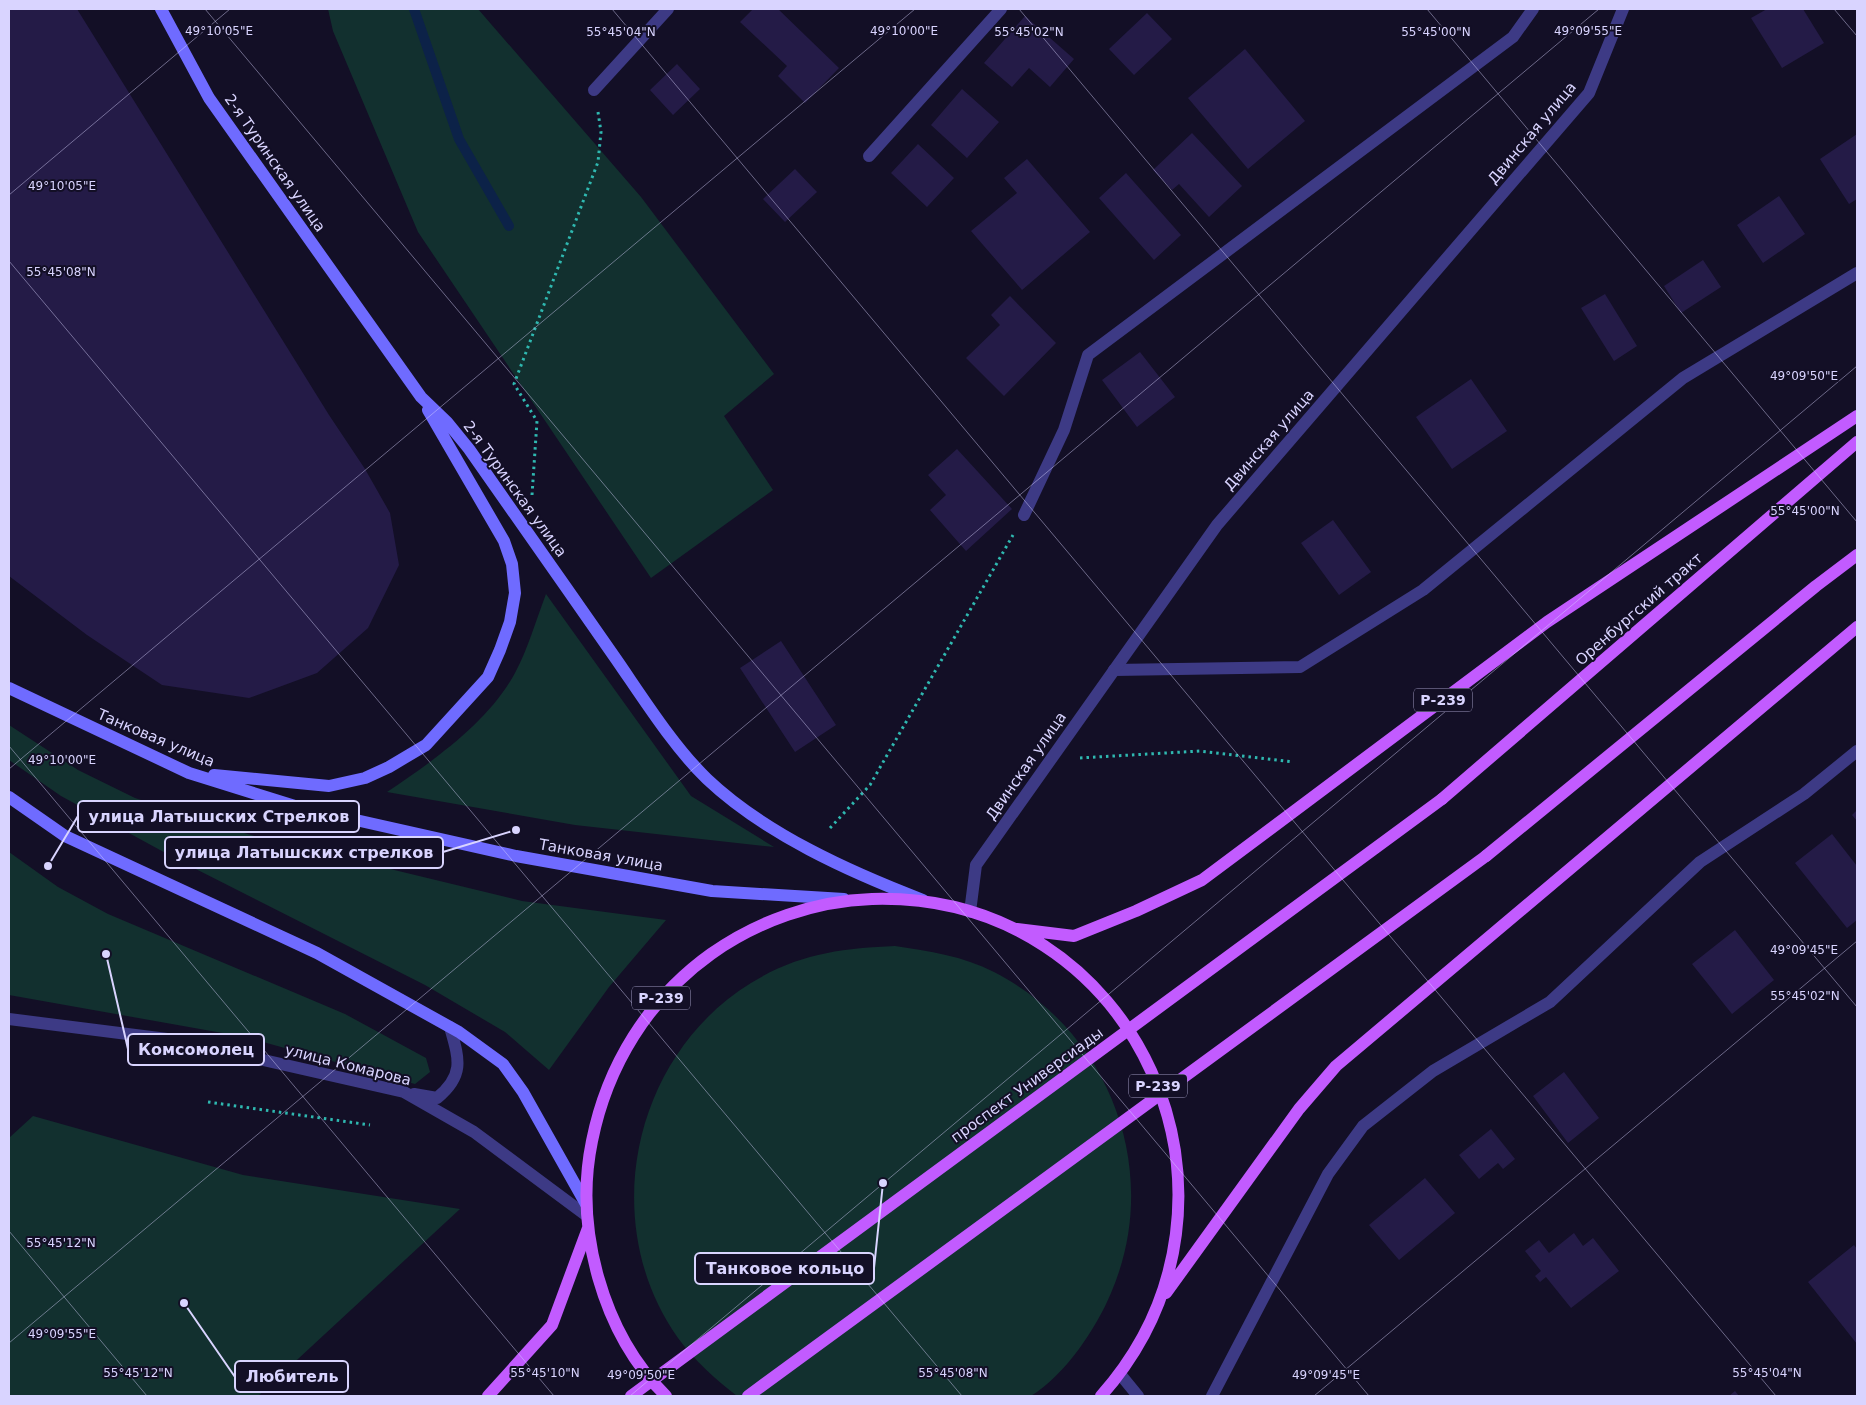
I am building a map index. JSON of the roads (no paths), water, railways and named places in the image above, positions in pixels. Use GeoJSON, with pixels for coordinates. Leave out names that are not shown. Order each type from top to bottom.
{"type":"FeatureCollection","features":[{"type":"Feature","properties":{"kind":"main road","name":"Р-239"},"geometry":{"type":"LineString","coordinates":[[1012,929],[1074,936],[1136,911],[1202,880],[1548,622],[1857,416]]}},
{"type":"Feature","properties":{"kind":"main road","name":"Оренбургский тракт"},"geometry":{"type":"LineString","coordinates":[[1442,800],[1857,442]]}},
{"type":"Feature","properties":{"kind":"main road"},"geometry":{"type":"LineString","coordinates":[[748,1396],[1486,856],[1816,586],[1857,555]]}},
{"type":"Feature","properties":{"kind":"main road","name":"Р-239"},"geometry":{"type":"LineString","coordinates":[[1160,1301],[1299,1109],[1336,1066],[1857,627]]}},
{"type":"Feature","properties":{"kind":"main road","name":"проспект Универсиады"},"geometry":{"type":"LineString","coordinates":[[631,1396],[1442,800]]}},
{"type":"Feature","properties":{"kind":"main road","name":"Р-239"},"geometry":{"type":"LineString","coordinates":[[665,1396],[627,1345],[606,1300],[592,1253],[588,1215],[588,1160],[597,1115],[609,1082],[634,1034],[661,998],[693,967],[730,941],[761,925],[812,907],[856,900],[923,900],[970,912],[1012,929],[1050,950],[1085,978],[1109,1004],[1139,1047],[1159,1086],[1172,1128],[1179,1180],[1179,1215],[1173,1259],[1160,1301],[1143,1339],[1120,1374],[1101,1396]]}},
{"type":"Feature","properties":{"kind":"main road"},"geometry":{"type":"LineString","coordinates":[[488,1396],[552,1325],[588,1215]]}},
{"type":"Feature","properties":{"kind":"street","name":"2-я Туринская улица"},"geometry":{"type":"LineString","coordinates":[[161,9],[209,98],[421,397],[447,422],[469,448],[661,722],[707,778],[730,799],[839,866],[923,900]]}},
{"type":"Feature","properties":{"kind":"street"},"geometry":{"type":"LineString","coordinates":[[594,90],[668,9]]}},
{"type":"Feature","properties":{"kind":"street"},"geometry":{"type":"LineString","coordinates":[[869,156],[1001,9]]}},
{"type":"Feature","properties":{"kind":"street"},"geometry":{"type":"LineString","coordinates":[[1024,515],[1064,430],[1088,355],[1513,37],[1533,9]]}},
{"type":"Feature","properties":{"kind":"street","name":"Двинская улица"},"geometry":{"type":"LineString","coordinates":[[970,912],[976,865],[1217,524],[1589,93],[1623,9]]}},
{"type":"Feature","properties":{"kind":"street"},"geometry":{"type":"LineString","coordinates":[[1114,670],[1300,667],[1423,590],[1683,378],[1857,273]]}},
{"type":"Feature","properties":{"kind":"street"},"geometry":{"type":"LineString","coordinates":[[189,773],[329,786],[365,778],[389,767],[426,745],[488,676],[510,622],[515,593],[512,564],[504,541],[421,397]]}},
{"type":"Feature","properties":{"kind":"street","name":"Танковая улица"},"geometry":{"type":"LineString","coordinates":[[9,688],[189,773],[298,808],[516,856],[712,891],[856,900]]}},
{"type":"Feature","properties":{"kind":"street"},"geometry":{"type":"LineString","coordinates":[[1212,1396],[1328,1174],[1363,1126],[1433,1071],[1550,1002],[1700,862],[1804,794],[1857,751]]}},
{"type":"Feature","properties":{"kind":"street"},"geometry":{"type":"LineString","coordinates":[[9,797],[65,836],[317,953],[450,1027],[503,1064],[523,1092],[588,1215]]}},
{"type":"Feature","properties":{"kind":"street","name":"улица Комарова"},"geometry":{"type":"LineString","coordinates":[[9,1019],[175,1040],[404,1092],[474,1132],[588,1215]]}},
{"type":"Feature","properties":{"kind":"street"},"geometry":{"type":"LineString","coordinates":[[404,1092],[437,1098],[454,1081],[458,1065],[458,1055],[450,1027]]}},
{"type":"Feature","properties":{"kind":"street"},"geometry":{"type":"LineString","coordinates":[[1120,1374],[1138,1396]]}},
{"type":"Feature","properties":{"kind":"waterway"},"geometry":{"type":"LineString","coordinates":[[414,9],[459,139],[509,226]]}},
{"type":"Feature","properties":{"kind":"place","name":"улица Латышских стрелков"},"geometry":{"type":"Point","coordinates":[516,830]}},
{"type":"Feature","properties":{"kind":"place","name":"улица Латышских Стрелков"},"geometry":{"type":"Point","coordinates":[48,866]}},
{"type":"Feature","properties":{"kind":"place","name":"Комсомолец"},"geometry":{"type":"Point","coordinates":[106,954]}},
{"type":"Feature","properties":{"kind":"place","name":"Танковое кольцо"},"geometry":{"type":"Point","coordinates":[883,1183]}},
{"type":"Feature","properties":{"kind":"place","name":"Любитель"},"geometry":{"type":"Point","coordinates":[184,1303]}}]}
